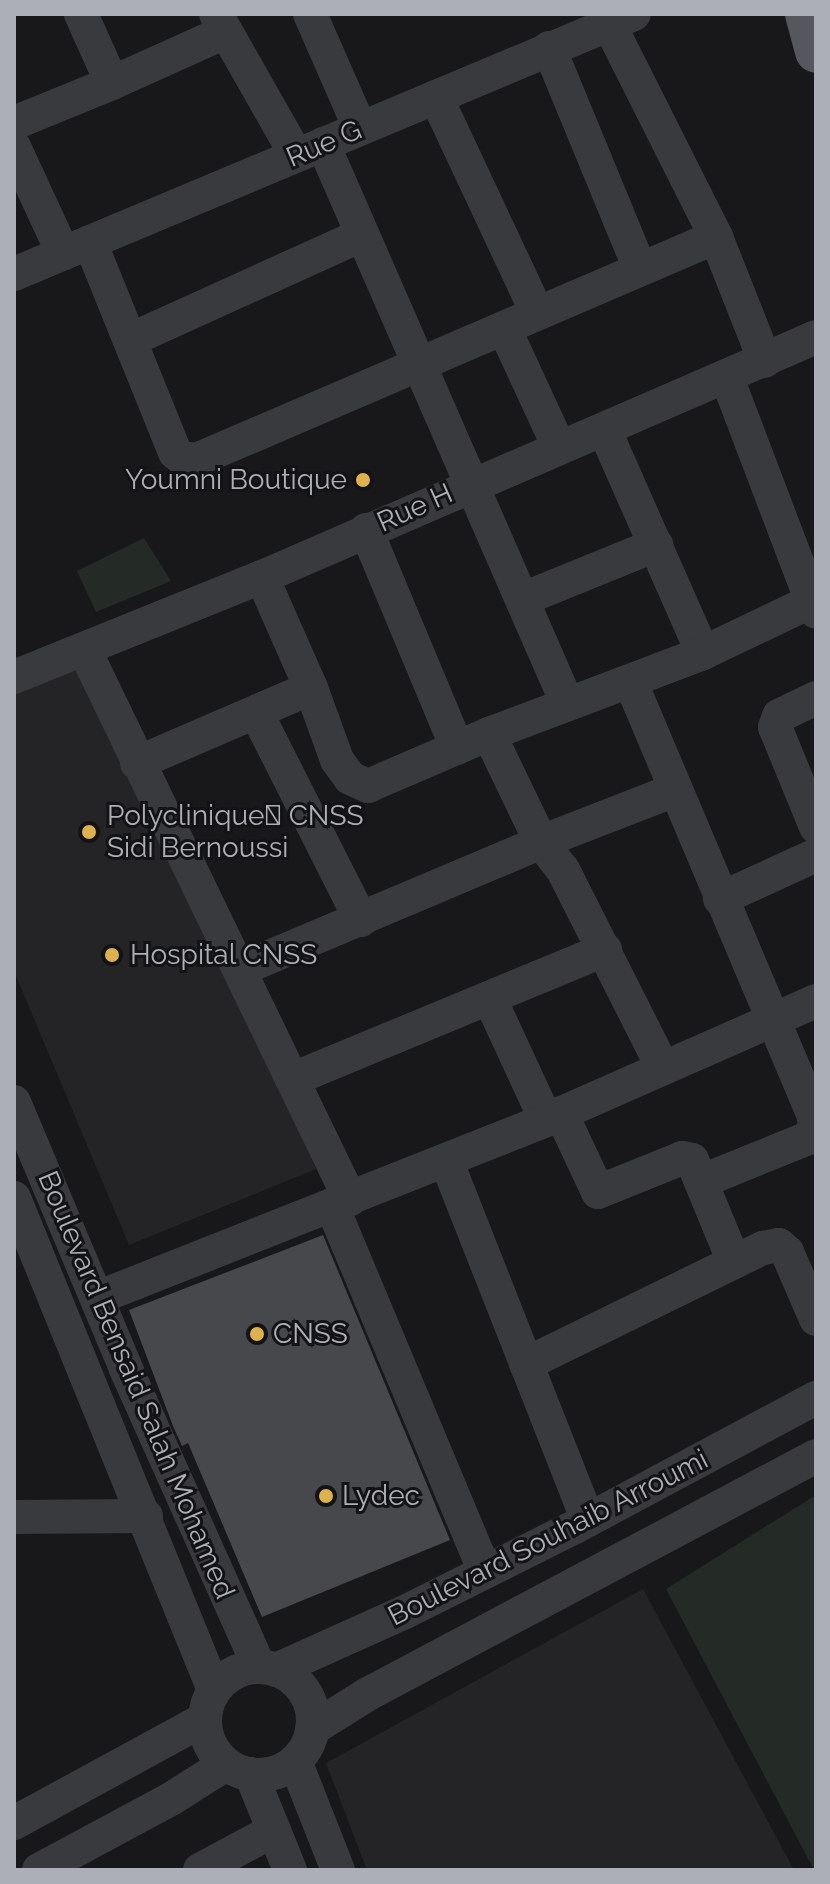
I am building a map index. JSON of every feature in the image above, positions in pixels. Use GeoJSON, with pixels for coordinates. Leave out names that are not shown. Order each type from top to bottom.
{"type":"FeatureCollection","features":[{"type":"Feature","properties":{"kind":"main road"},"geometry":{"type":"LineString","coordinates":[[806,14],[816,52]]}},
{"type":"Feature","properties":{"kind":"street"},"geometry":{"type":"LineString","coordinates":[[81,14],[112,83]]}},
{"type":"Feature","properties":{"kind":"street"},"geometry":{"type":"LineString","coordinates":[[310,14],[360,128]]}},
{"type":"Feature","properties":{"kind":"street"},"geometry":{"type":"LineString","coordinates":[[615,17],[716,237],[765,361]]}},
{"type":"Feature","properties":{"kind":"street","name":"Rue G"},"geometry":{"type":"LineString","coordinates":[[14,274],[436,97],[615,17]]}},
{"type":"Feature","properties":{"kind":"street"},"geometry":{"type":"LineString","coordinates":[[14,123],[112,83],[220,23],[310,150],[362,235],[567,703]]}},
{"type":"Feature","properties":{"kind":"street"},"geometry":{"type":"LineString","coordinates":[[549,48],[640,269]]}},
{"type":"Feature","properties":{"kind":"street"},"geometry":{"type":"LineString","coordinates":[[436,97],[537,313]]}},
{"type":"Feature","properties":{"kind":"street"},"geometry":{"type":"LineString","coordinates":[[14,147],[130,340],[175,452],[188,460],[196,460],[716,237]]}},
{"type":"Feature","properties":{"kind":"street"},"geometry":{"type":"LineString","coordinates":[[130,340],[362,235]]}},
{"type":"Feature","properties":{"kind":"street"},"geometry":{"type":"LineString","coordinates":[[504,328],[559,447]]}},
{"type":"Feature","properties":{"kind":"street","name":"Rue H"},"geometry":{"type":"LineString","coordinates":[[14,677],[85,651],[262,577],[816,337]]}},
{"type":"Feature","properties":{"kind":"street"},"geometry":{"type":"LineString","coordinates":[[262,577],[311,688],[337,760],[345,773],[361,784],[377,783],[489,734],[567,703],[631,683],[703,653],[814,604],[727,378]]}},
{"type":"Feature","properties":{"kind":"street"},"geometry":{"type":"LineString","coordinates":[[604,429],[703,653]]}},
{"type":"Feature","properties":{"kind":"street"},"geometry":{"type":"LineString","coordinates":[[366,530],[457,748]]}},
{"type":"Feature","properties":{"kind":"street"},"geometry":{"type":"LineString","coordinates":[[523,599],[656,545]]}},
{"type":"Feature","properties":{"kind":"street"},"geometry":{"type":"LineString","coordinates":[[85,651],[293,1079],[484,1570]]}},
{"type":"Feature","properties":{"kind":"street"},"geometry":{"type":"LineString","coordinates":[[631,683],[814,1116],[811,1151],[702,1181]]}},
{"type":"Feature","properties":{"kind":"street"},"geometry":{"type":"LineString","coordinates":[[137,763],[311,688]]}},
{"type":"Feature","properties":{"kind":"street"},"geometry":{"type":"LineString","coordinates":[[816,698],[779,716],[775,727],[816,827]]}},
{"type":"Feature","properties":{"kind":"street"},"geometry":{"type":"LineString","coordinates":[[256,712],[361,920]]}},
{"type":"Feature","properties":{"kind":"street"},"geometry":{"type":"LineString","coordinates":[[489,734],[541,842],[563,870],[663,1068]]}},
{"type":"Feature","properties":{"kind":"street"},"geometry":{"type":"LineString","coordinates":[[241,969],[541,842],[675,790]]}},
{"type":"Feature","properties":{"kind":"street"},"geometry":{"type":"LineString","coordinates":[[720,899],[816,855]]}},
{"type":"Feature","properties":{"kind":"street"},"geometry":{"type":"LineString","coordinates":[[293,1079],[605,950]]}},
{"type":"Feature","properties":{"kind":"street"},"geometry":{"type":"LineString","coordinates":[[490,999],[598,1192],[682,1158],[692,1160],[734,1262]]}},
{"type":"Feature","properties":{"kind":"street"},"geometry":{"type":"LineString","coordinates":[[97,1298],[554,1116],[816,1001]]}},
{"type":"Feature","properties":{"kind":"street","name":"Boulevard Bensaid Salah Mohamed"},"geometry":{"type":"LineString","coordinates":[[14,1102],[97,1298],[268,1668]]}},
{"type":"Feature","properties":{"kind":"street"},"geometry":{"type":"LineString","coordinates":[[446,1160],[588,1520]]}},
{"type":"Feature","properties":{"kind":"street","name":"Boulevard Bensaid Salah Mohamed"},"geometry":{"type":"LineString","coordinates":[[14,1198],[21,1235],[146,1516],[210,1704]]}},
{"type":"Feature","properties":{"kind":"street"},"geometry":{"type":"LineString","coordinates":[[526,1364],[763,1248],[779,1245],[787,1252],[816,1319]]}},
{"type":"Feature","properties":{"kind":"street","name":"Boulevard Souhaib Arroumi"},"geometry":{"type":"LineString","coordinates":[[268,1668],[403,1613],[588,1520],[816,1398]]}},
{"type":"Feature","properties":{"kind":"street","name":"Boulevard Souhaib Arroumi"},"geometry":{"type":"LineString","coordinates":[[312,1729],[368,1694],[816,1456]]}},
{"type":"Feature","properties":{"kind":"street"},"geometry":{"type":"LineString","coordinates":[[14,1517],[146,1516]]}},
{"type":"Feature","properties":{"kind":"street"},"geometry":{"type":"LineString","coordinates":[[14,1823],[210,1704],[234,1673],[268,1668],[287,1675],[305,1693],[310,1704],[312,1729],[295,1761],[279,1771],[239,1769],[171,1799],[39,1870]]}},
{"type":"Feature","properties":{"kind":"street"},"geometry":{"type":"LineString","coordinates":[[210,1704],[210,1744],[239,1769],[274,1830],[290,1870]]}},
{"type":"Feature","properties":{"kind":"street"},"geometry":{"type":"LineString","coordinates":[[295,1761],[338,1870]]}},
{"type":"Feature","properties":{"kind":"street"},"geometry":{"type":"LineString","coordinates":[[200,1870],[274,1830]]}},
{"type":"Feature","properties":{"kind":"shaded area"},"geometry":{"type":"Polygon","coordinates":[[[144,538],[171,581],[96,612],[77,571],[144,538]]]}},
{"type":"Feature","properties":{"kind":"shaded area","name":"Polyclinique ِCNSS Sidi Bernoussi"},"geometry":{"type":"Polygon","coordinates":[[[87,665],[316,1169],[129,1245],[14,971],[14,694],[87,665]]]}},
{"type":"Feature","properties":{"kind":"shaded area"},"geometry":{"type":"Polygon","coordinates":[[[816,1495],[816,1870],[814,1870],[666,1589],[816,1495]]]}},
{"type":"Feature","properties":{"kind":"shaded area"},"geometry":{"type":"Polygon","coordinates":[[[643,1589],[794,1870],[367,1870],[326,1763],[643,1589]]]}},
{"type":"Feature","properties":{"kind":"building"},"geometry":{"type":"Polygon","coordinates":[[[323,1235],[450,1540],[262,1617],[188,1443],[182,1446],[173,1426],[129,1310],[323,1235]]]}},
{"type":"Feature","properties":{"kind":"place","name":"Youmni Boutique"},"geometry":{"type":"Point","coordinates":[363,480]}},
{"type":"Feature","properties":{"kind":"place","name":"Polyclinique ِCNSS Sidi Bernoussi"},"geometry":{"type":"Point","coordinates":[89,832]}},
{"type":"Feature","properties":{"kind":"place","name":"Hospital CNSS"},"geometry":{"type":"Point","coordinates":[112,955]}},
{"type":"Feature","properties":{"kind":"place","name":"CNSS"},"geometry":{"type":"Point","coordinates":[257,1334]}},
{"type":"Feature","properties":{"kind":"place","name":"Lydec"},"geometry":{"type":"Point","coordinates":[326,1496]}}]}
